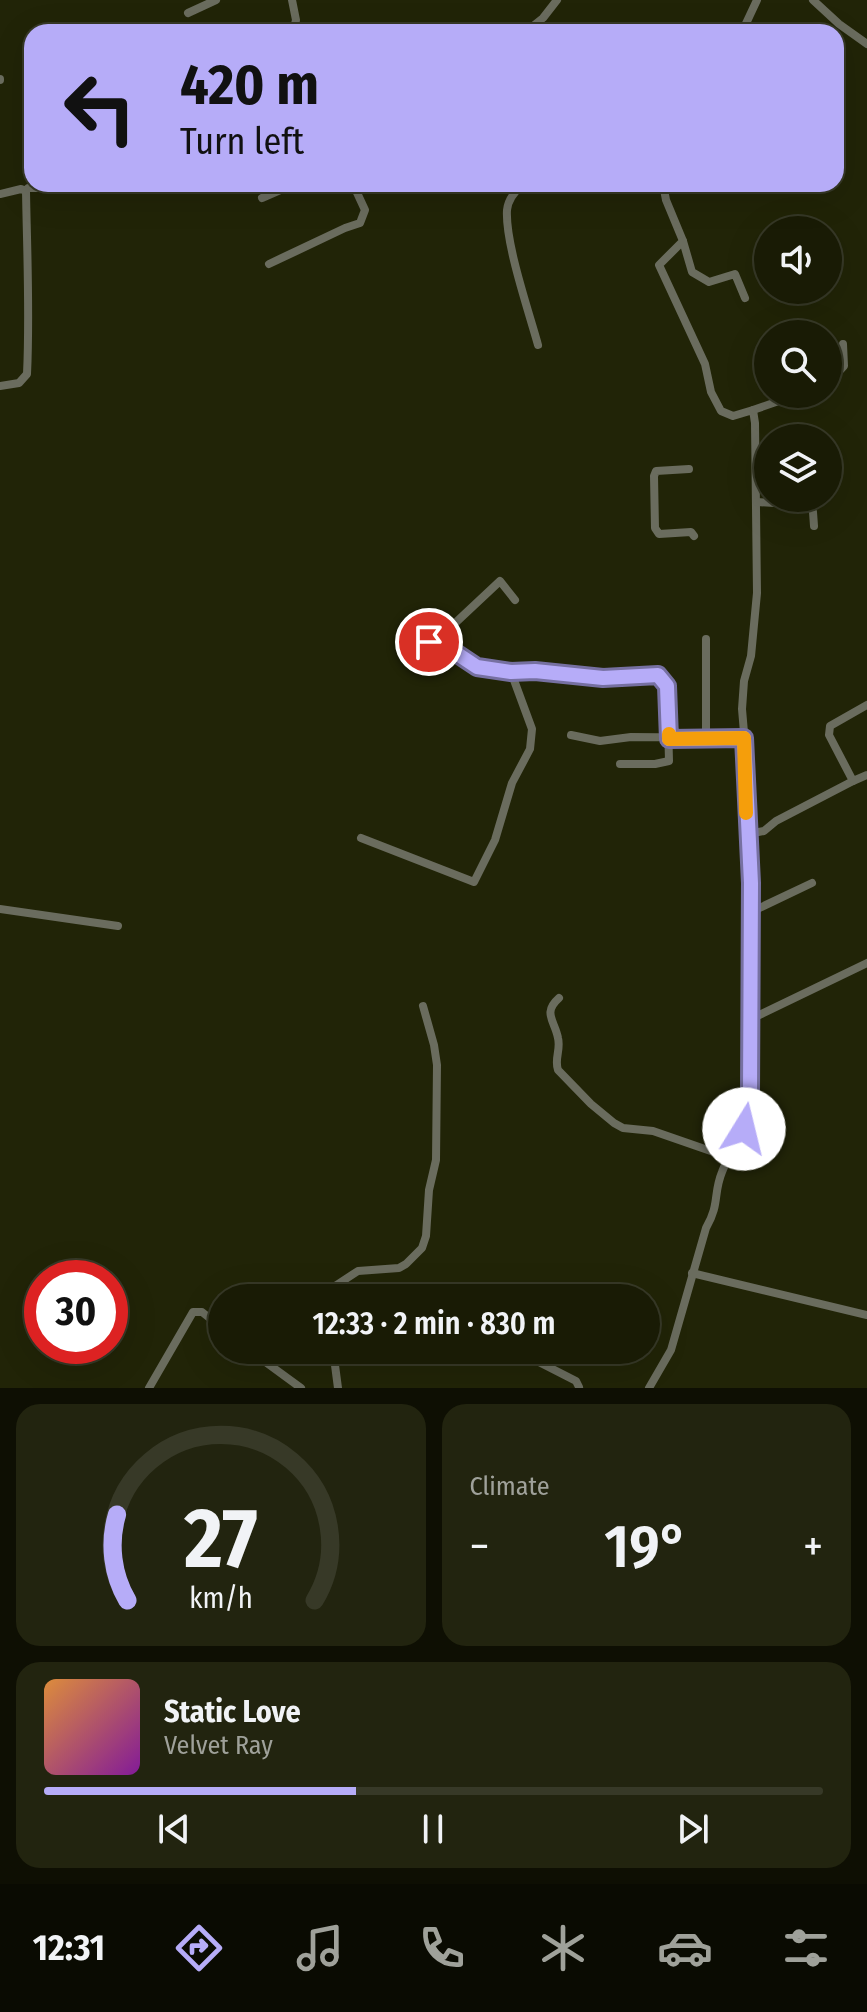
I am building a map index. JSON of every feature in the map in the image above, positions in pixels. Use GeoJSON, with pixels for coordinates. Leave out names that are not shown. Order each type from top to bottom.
{"type":"FeatureCollection","features":[{"type":"Feature","properties":{"kind":"street"},"geometry":{"type":"LineString","coordinates":[[188,13],[216,0]]}},
{"type":"Feature","properties":{"kind":"street"},"geometry":{"type":"LineString","coordinates":[[292,0],[295,24]]}},
{"type":"Feature","properties":{"kind":"street"},"geometry":{"type":"LineString","coordinates":[[536,24],[557,0]]}},
{"type":"Feature","properties":{"kind":"street"},"geometry":{"type":"LineString","coordinates":[[746,24],[757,0]]}},
{"type":"Feature","properties":{"kind":"street"},"geometry":{"type":"LineString","coordinates":[[813,0],[839,24]]}},
{"type":"Feature","properties":{"kind":"street"},"geometry":{"type":"LineString","coordinates":[[844,28],[867,44]]}},
{"type":"Feature","properties":{"kind":"street"},"geometry":{"type":"LineString","coordinates":[[0,194],[24,190]]}},
{"type":"Feature","properties":{"kind":"street"},"geometry":{"type":"LineString","coordinates":[[0,386],[19,383],[27,374],[29,255],[25,235],[26,192]]}},
{"type":"Feature","properties":{"kind":"street"},"geometry":{"type":"LineString","coordinates":[[262,198],[276,192]]}},
{"type":"Feature","properties":{"kind":"street"},"geometry":{"type":"LineString","coordinates":[[269,264],[360,223],[365,210],[357,192]]}},
{"type":"Feature","properties":{"kind":"street"},"geometry":{"type":"LineString","coordinates":[[515,192],[507,209],[512,245],[538,345]]}},
{"type":"Feature","properties":{"kind":"street"},"geometry":{"type":"LineString","coordinates":[[666,192],[692,272],[709,282],[735,274],[745,298]]}},
{"type":"Feature","properties":{"kind":"street"},"geometry":{"type":"LineString","coordinates":[[683,241],[659,265],[705,364],[711,392],[726,416],[759,408]]}},
{"type":"Feature","properties":{"kind":"street"},"geometry":{"type":"LineString","coordinates":[[842,368],[843,344]]}},
{"type":"Feature","properties":{"kind":"street"},"geometry":{"type":"LineString","coordinates":[[753,410],[754,433]]}},
{"type":"Feature","properties":{"kind":"street"},"geometry":{"type":"LineString","coordinates":[[689,469],[656,471],[655,528],[659,534],[691,532],[694,536]]}},
{"type":"Feature","properties":{"kind":"street"},"geometry":{"type":"LineString","coordinates":[[649,1388],[671,1350],[706,1228],[715,1213],[719,1180],[744,1129],[748,1112],[751,853],[742,709],[757,593],[757,512]]}},
{"type":"Feature","properties":{"kind":"street"},"geometry":{"type":"LineString","coordinates":[[813,512],[814,526]]}},
{"type":"Feature","properties":{"kind":"street"},"geometry":{"type":"LineString","coordinates":[[429,642],[440,647],[452,626],[500,581],[515,600]]}},
{"type":"Feature","properties":{"kind":"street"},"geometry":{"type":"LineString","coordinates":[[706,639],[706,740]]}},
{"type":"Feature","properties":{"kind":"street"},"geometry":{"type":"LineString","coordinates":[[441,643],[477,667],[603,678],[658,675],[667,686],[669,761],[620,764]]}},
{"type":"Feature","properties":{"kind":"street"},"geometry":{"type":"LineString","coordinates":[[361,838],[474,882],[495,840],[512,783],[530,749],[532,729],[511,672]]}},
{"type":"Feature","properties":{"kind":"street"},"geometry":{"type":"LineString","coordinates":[[853,781],[829,735],[830,726],[867,705]]}},
{"type":"Feature","properties":{"kind":"street"},"geometry":{"type":"LineString","coordinates":[[571,735],[600,741],[631,737],[744,738]]}},
{"type":"Feature","properties":{"kind":"street"},"geometry":{"type":"LineString","coordinates":[[748,834],[764,831],[776,821],[867,775]]}},
{"type":"Feature","properties":{"kind":"street"},"geometry":{"type":"LineString","coordinates":[[751,912],[812,883]]}},
{"type":"Feature","properties":{"kind":"street"},"geometry":{"type":"LineString","coordinates":[[0,909],[118,926]]}},
{"type":"Feature","properties":{"kind":"street"},"geometry":{"type":"LineString","coordinates":[[751,1019],[867,963]]}},
{"type":"Feature","properties":{"kind":"street"},"geometry":{"type":"LineString","coordinates":[[559,998],[549,1014],[559,1039],[558,1070],[604,1117],[623,1128],[653,1131],[728,1157]]}},
{"type":"Feature","properties":{"kind":"street"},"geometry":{"type":"LineString","coordinates":[[338,1284],[358,1271],[392,1269],[406,1264],[422,1248],[426,1236],[429,1190],[436,1160],[437,1065],[423,1006]]}},
{"type":"Feature","properties":{"kind":"street"},"geometry":{"type":"LineString","coordinates":[[692,1273],[867,1315]]}},
{"type":"Feature","properties":{"kind":"street"},"geometry":{"type":"LineString","coordinates":[[149,1388],[193,1312],[202,1312],[208,1317]]}},
{"type":"Feature","properties":{"kind":"street"},"geometry":{"type":"LineString","coordinates":[[268,1364],[301,1388]]}},
{"type":"Feature","properties":{"kind":"street"},"geometry":{"type":"LineString","coordinates":[[335,1364],[338,1388]]}},
{"type":"Feature","properties":{"kind":"street"},"geometry":{"type":"LineString","coordinates":[[543,1364],[576,1381],[580,1388]]}},
{"type":"Feature","properties":{"kind":"slow traffic"},"geometry":{"type":"LineString","coordinates":[[669,734],[669,739],[744,738],[746,813]]}},
{"type":"Feature","properties":{"kind":"route"},"geometry":{"type":"LineString","coordinates":[[429,642],[440,647],[441,643],[477,667],[511,672],[535,671],[603,678],[658,675],[667,686],[669,739],[744,738],[747,827],[751,853],[751,941],[750,1094],[744,1129]]}}]}
